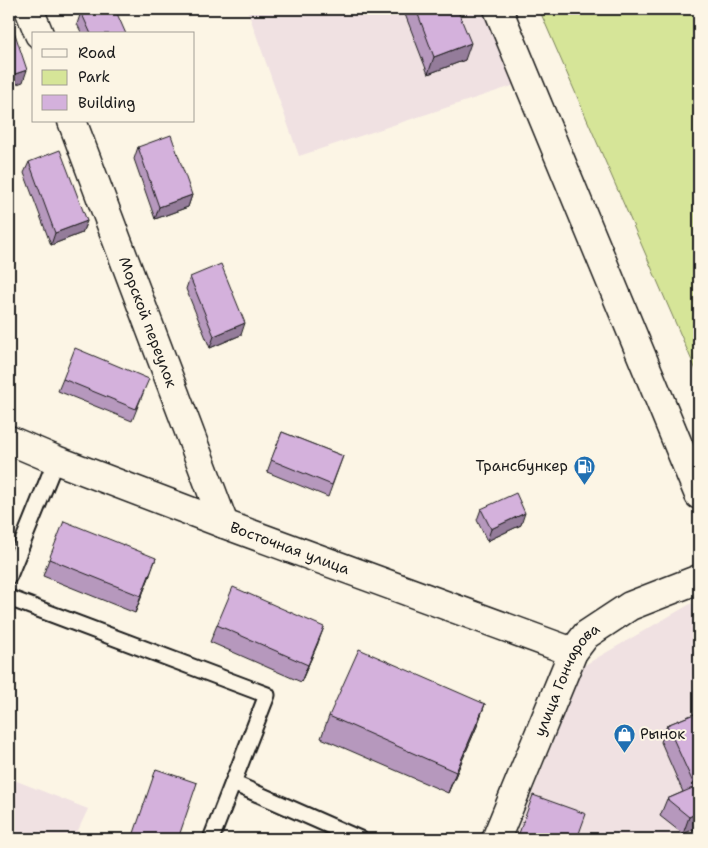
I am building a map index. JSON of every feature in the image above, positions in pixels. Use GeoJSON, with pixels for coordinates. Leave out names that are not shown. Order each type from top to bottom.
{"type":"FeatureCollection","features":[{"type":"Feature","properties":{"kind":"street"},"geometry":{"type":"LineString","coordinates":[[30,9],[38,32]]}},
{"type":"Feature","properties":{"kind":"street"},"geometry":{"type":"LineString","coordinates":[[498,9],[699,495]]}},
{"type":"Feature","properties":{"kind":"street","name":"Морской переулок"},"geometry":{"type":"LineString","coordinates":[[72,122],[224,524]]}},
{"type":"Feature","properties":{"kind":"street","name":"Восточная улица"},"geometry":{"type":"LineString","coordinates":[[9,440],[56,460],[224,524],[573,652]]}},
{"type":"Feature","properties":{"kind":"street","name":"улица Гончарова"},"geometry":{"type":"LineString","coordinates":[[496,839],[573,652],[586,635],[630,606],[699,579]]}},
{"type":"Feature","properties":{"kind":"lane"},"geometry":{"type":"LineString","coordinates":[[9,576],[56,460]]}},
{"type":"Feature","properties":{"kind":"lane"},"geometry":{"type":"LineString","coordinates":[[9,598],[267,695],[211,839]]}},
{"type":"Feature","properties":{"kind":"lane"},"geometry":{"type":"LineString","coordinates":[[233,783],[360,839]]}},
{"type":"Feature","properties":{"kind":"shaded area"},"geometry":{"type":"Polygon","coordinates":[[[247,9],[492,9],[524,82],[299,156],[247,9]]]}},
{"type":"Feature","properties":{"kind":"shaded area","name":"Рынок"},"geometry":{"type":"Polygon","coordinates":[[[692,603],[699,622],[699,839],[514,839],[583,666],[692,603]]]}},
{"type":"Feature","properties":{"kind":"shaded area"},"geometry":{"type":"Polygon","coordinates":[[[9,778],[88,809],[74,839],[9,839],[9,778]]]}},
{"type":"Feature","properties":{"kind":"green space"},"geometry":{"type":"Polygon","coordinates":[[[539,9],[699,9],[699,377],[539,9]]]}},
{"type":"Feature","properties":{"kind":"building"},"geometry":{"type":"Polygon","coordinates":[[[88,9],[115,9],[125,32],[90,32],[81,12],[88,9]]]}},
{"type":"Feature","properties":{"kind":"building"},"geometry":{"type":"Polygon","coordinates":[[[416,9],[457,9],[471,43],[434,57],[416,9]]]}},
{"type":"Feature","properties":{"kind":"building"},"geometry":{"type":"Polygon","coordinates":[[[9,16],[27,70],[9,76],[9,16]]]}},
{"type":"Feature","properties":{"kind":"building"},"geometry":{"type":"Polygon","coordinates":[[[171,135],[192,195],[159,207],[138,147],[171,135]]]}},
{"type":"Feature","properties":{"kind":"building"},"geometry":{"type":"Polygon","coordinates":[[[60,150],[87,221],[55,233],[29,162],[60,150]]]}},
{"type":"Feature","properties":{"kind":"building"},"geometry":{"type":"Polygon","coordinates":[[[221,264],[245,323],[214,336],[190,277],[221,264]]]}},
{"type":"Feature","properties":{"kind":"building"},"geometry":{"type":"Polygon","coordinates":[[[75,348],[149,379],[136,409],[63,379],[75,348]]]}},
{"type":"Feature","properties":{"kind":"building"},"geometry":{"type":"Polygon","coordinates":[[[282,432],[343,456],[332,485],[271,460],[282,432]]]}},
{"type":"Feature","properties":{"kind":"building"},"geometry":{"type":"Polygon","coordinates":[[[516,493],[525,513],[491,529],[481,509],[516,493]]]}},
{"type":"Feature","properties":{"kind":"building"},"geometry":{"type":"Polygon","coordinates":[[[64,521],[156,558],[141,596],[49,559],[64,521]]]}},
{"type":"Feature","properties":{"kind":"building"},"geometry":{"type":"Polygon","coordinates":[[[233,587],[324,627],[308,665],[217,625],[233,587]]]}},
{"type":"Feature","properties":{"kind":"building"},"geometry":{"type":"Polygon","coordinates":[[[359,649],[485,704],[456,772],[329,716],[359,649]]]}},
{"type":"Feature","properties":{"kind":"building"},"geometry":{"type":"Polygon","coordinates":[[[699,712],[699,812],[689,817],[667,799],[695,787],[667,725],[699,712]]]}},
{"type":"Feature","properties":{"kind":"building"},"geometry":{"type":"Polygon","coordinates":[[[156,769],[197,783],[178,839],[132,839],[156,769]]]}},
{"type":"Feature","properties":{"kind":"building"},"geometry":{"type":"Polygon","coordinates":[[[533,795],[586,814],[577,839],[517,839],[533,795]]]}},
{"type":"Feature","properties":{"kind":"place","name":"Трансбункер"},"geometry":{"type":"Point","coordinates":[584,485]}},
{"type":"Feature","properties":{"kind":"place","name":"Рынок"},"geometry":{"type":"Point","coordinates":[624,753]}}]}
